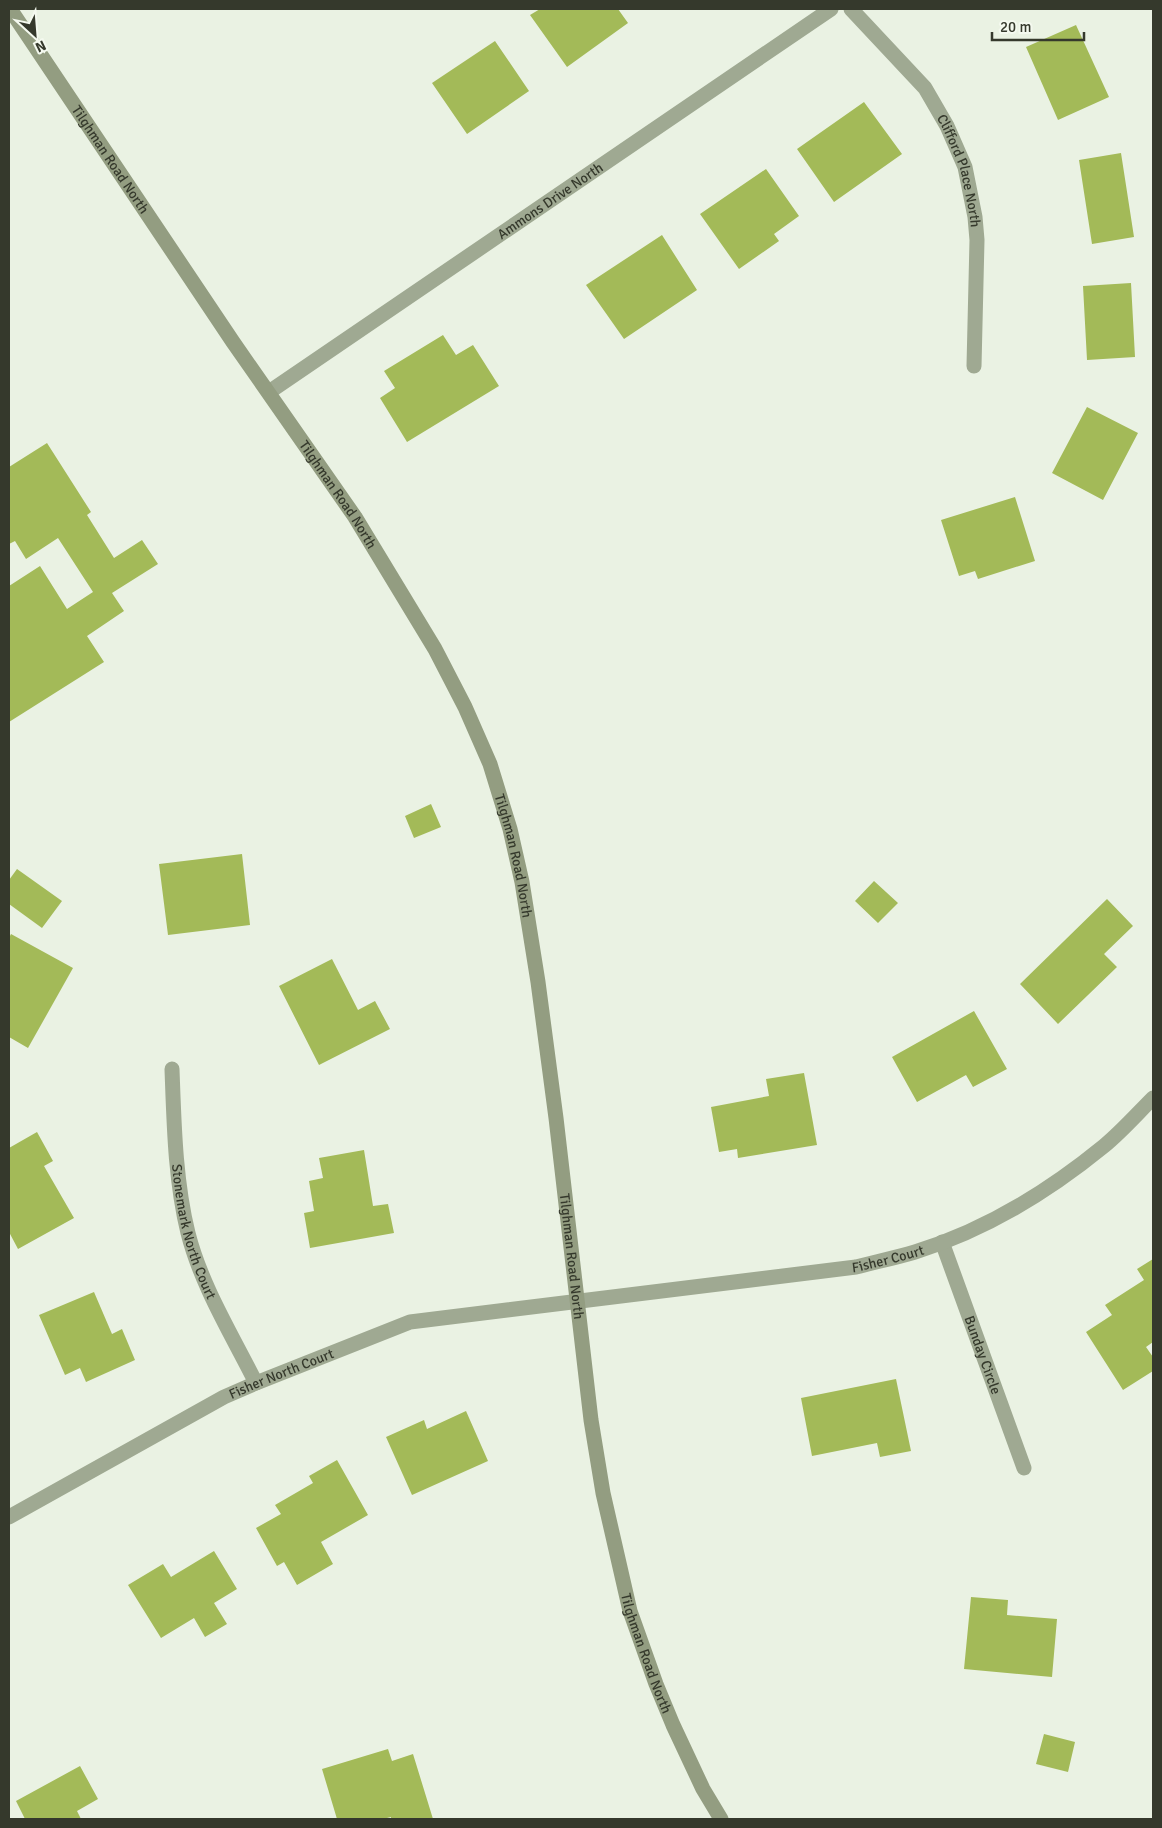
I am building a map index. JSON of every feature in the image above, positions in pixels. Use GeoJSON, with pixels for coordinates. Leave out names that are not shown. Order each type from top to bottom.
{"type":"FeatureCollection","features":[{"type":"Feature","properties":{"kind":"street","name":"Tilghman Road North"},"geometry":{"type":"LineString","coordinates":[[10,9],[227,333],[355,517],[426,635],[465,707],[490,764],[510,829],[522,882],[538,982],[555,1108],[591,1420],[603,1492],[630,1611],[656,1684],[703,1789],[720,1819]]}},
{"type":"Feature","properties":{"kind":"street","name":"Ammons Drive North"},"geometry":{"type":"LineString","coordinates":[[268,392],[831,9]]}},
{"type":"Feature","properties":{"kind":"street","name":"Clifford Place North"},"geometry":{"type":"LineString","coordinates":[[851,9],[925,88],[948,126],[964,168],[975,217],[977,240],[974,366]]}},
{"type":"Feature","properties":{"kind":"street","name":"Stonemark North Court"},"geometry":{"type":"LineString","coordinates":[[172,1069],[176,1143],[188,1233],[207,1285],[256,1382]]}},
{"type":"Feature","properties":{"kind":"street","name":"Fisher Court"},"geometry":{"type":"LineString","coordinates":[[577,1300],[856,1267],[915,1252],[998,1217],[1047,1189],[1105,1146],[1153,1098]]}},
{"type":"Feature","properties":{"kind":"street","name":"Bunday Circle"},"geometry":{"type":"LineString","coordinates":[[942,1242],[1024,1468]]}},
{"type":"Feature","properties":{"kind":"street","name":"Fisher North Court"},"geometry":{"type":"LineString","coordinates":[[9,1517],[224,1397],[256,1382],[410,1322],[577,1300]]}},
{"type":"Feature","properties":{"kind":"building"},"geometry":{"type":"Polygon","coordinates":[[[540,9],[618,9],[628,23],[567,67],[530,15],[540,9]]]}},
{"type":"Feature","properties":{"kind":"building"},"geometry":{"type":"Polygon","coordinates":[[[1076,25],[1109,97],[1058,120],[1026,47],[1076,25]]]}},
{"type":"Feature","properties":{"kind":"building"},"geometry":{"type":"Polygon","coordinates":[[[495,41],[529,91],[467,134],[432,83],[495,41]]]}},
{"type":"Feature","properties":{"kind":"building"},"geometry":{"type":"Polygon","coordinates":[[[864,102],[902,154],[834,202],[797,149],[864,102]]]}},
{"type":"Feature","properties":{"kind":"building"},"geometry":{"type":"Polygon","coordinates":[[[1121,153],[1134,237],[1092,244],[1079,160],[1121,153]]]}},
{"type":"Feature","properties":{"kind":"building"},"geometry":{"type":"Polygon","coordinates":[[[766,169],[799,216],[774,234],[779,241],[739,269],[700,214],[766,169]]]}},
{"type":"Feature","properties":{"kind":"building"},"geometry":{"type":"Polygon","coordinates":[[[662,235],[697,290],[624,339],[586,285],[662,235]]]}},
{"type":"Feature","properties":{"kind":"building"},"geometry":{"type":"Polygon","coordinates":[[[1131,283],[1135,357],[1087,360],[1083,286],[1131,283]]]}},
{"type":"Feature","properties":{"kind":"building"},"geometry":{"type":"Polygon","coordinates":[[[443,335],[456,355],[473,345],[499,386],[407,442],[380,398],[395,388],[384,371],[443,335]]]}},
{"type":"Feature","properties":{"kind":"building"},"geometry":{"type":"Polygon","coordinates":[[[1087,407],[1138,433],[1103,500],[1052,473],[1087,407]]]}},
{"type":"Feature","properties":{"kind":"building"},"geometry":{"type":"Polygon","coordinates":[[[47,443],[91,512],[87,515],[114,558],[142,540],[158,564],[112,593],[124,611],[87,636],[104,662],[9,722],[9,586],[40,566],[67,609],[93,592],[58,538],[26,559],[15,541],[9,544],[9,467],[47,443]]]}},
{"type":"Feature","properties":{"kind":"building"},"geometry":{"type":"Polygon","coordinates":[[[1015,497],[1035,561],[978,579],[975,571],[959,576],[941,520],[1015,497]]]}},
{"type":"Feature","properties":{"kind":"building"},"geometry":{"type":"Polygon","coordinates":[[[431,804],[441,827],[414,838],[405,816],[431,804]]]}},
{"type":"Feature","properties":{"kind":"building"},"geometry":{"type":"Polygon","coordinates":[[[242,854],[250,925],[168,935],[159,864],[242,854]]]}},
{"type":"Feature","properties":{"kind":"building"},"geometry":{"type":"Polygon","coordinates":[[[17,869],[62,901],[42,928],[9,904],[9,880],[17,869]]]}},
{"type":"Feature","properties":{"kind":"building"},"geometry":{"type":"Polygon","coordinates":[[[874,881],[898,903],[878,923],[855,901],[874,881]]]}},
{"type":"Feature","properties":{"kind":"building"},"geometry":{"type":"Polygon","coordinates":[[[1107,899],[1133,926],[1104,954],[1117,967],[1058,1024],[1020,984],[1107,899]]]}},
{"type":"Feature","properties":{"kind":"building"},"geometry":{"type":"Polygon","coordinates":[[[11,934],[73,968],[28,1048],[9,1037],[9,938],[11,934]]]}},
{"type":"Feature","properties":{"kind":"building"},"geometry":{"type":"Polygon","coordinates":[[[332,959],[358,1010],[375,1001],[390,1029],[319,1065],[279,986],[332,959]]]}},
{"type":"Feature","properties":{"kind":"building"},"geometry":{"type":"Polygon","coordinates":[[[974,1011],[1007,1069],[973,1087],[966,1075],[917,1102],[892,1057],[974,1011]]]}},
{"type":"Feature","properties":{"kind":"building"},"geometry":{"type":"Polygon","coordinates":[[[804,1073],[817,1145],[738,1158],[737,1149],[719,1152],[711,1107],[769,1096],[766,1079],[804,1073]]]}},
{"type":"Feature","properties":{"kind":"building"},"geometry":{"type":"Polygon","coordinates":[[[37,1132],[53,1161],[44,1166],[74,1218],[18,1249],[9,1232],[9,1148],[37,1132]]]}},
{"type":"Feature","properties":{"kind":"building"},"geometry":{"type":"Polygon","coordinates":[[[364,1150],[373,1206],[388,1204],[394,1233],[310,1248],[304,1213],[314,1211],[309,1181],[323,1178],[319,1158],[364,1150]]]}},
{"type":"Feature","properties":{"kind":"building"},"geometry":{"type":"Polygon","coordinates":[[[1153,1259],[1153,1342],[1146,1347],[1153,1357],[1153,1371],[1123,1390],[1086,1332],[1112,1315],[1105,1305],[1144,1280],[1137,1269],[1153,1259]]]}},
{"type":"Feature","properties":{"kind":"building"},"geometry":{"type":"Polygon","coordinates":[[[94,1292],[112,1334],[122,1329],[135,1360],[86,1382],[80,1368],[65,1375],[39,1315],[94,1292]]]}},
{"type":"Feature","properties":{"kind":"building"},"geometry":{"type":"Polygon","coordinates":[[[896,1379],[911,1451],[880,1457],[877,1443],[812,1456],[801,1398],[896,1379]]]}},
{"type":"Feature","properties":{"kind":"building"},"geometry":{"type":"Polygon","coordinates":[[[466,1411],[488,1461],[412,1495],[386,1437],[424,1420],[427,1429],[466,1411]]]}},
{"type":"Feature","properties":{"kind":"building"},"geometry":{"type":"Polygon","coordinates":[[[337,1460],[368,1515],[321,1542],[333,1564],[297,1585],[284,1562],[277,1566],[256,1528],[281,1514],[275,1505],[313,1483],[309,1476],[337,1460]]]}},
{"type":"Feature","properties":{"kind":"building"},"geometry":{"type":"Polygon","coordinates":[[[214,1551],[237,1589],[214,1603],[227,1624],[205,1637],[194,1618],[161,1638],[128,1585],[163,1564],[171,1577],[214,1551]]]}},
{"type":"Feature","properties":{"kind":"building"},"geometry":{"type":"Polygon","coordinates":[[[971,1597],[1008,1600],[1007,1615],[1057,1619],[1052,1677],[964,1669],[971,1597]]]}},
{"type":"Feature","properties":{"kind":"building"},"geometry":{"type":"Polygon","coordinates":[[[1044,1734],[1075,1742],[1068,1772],[1036,1764],[1044,1734]]]}},
{"type":"Feature","properties":{"kind":"building"},"geometry":{"type":"Polygon","coordinates":[[[388,1749],[392,1761],[413,1754],[433,1819],[391,1819],[391,1817],[383,1819],[337,1819],[322,1769],[388,1749]]]}},
{"type":"Feature","properties":{"kind":"building"},"geometry":{"type":"Polygon","coordinates":[[[80,1766],[98,1799],[77,1811],[81,1819],[25,1819],[16,1801],[80,1766]]]}}]}
